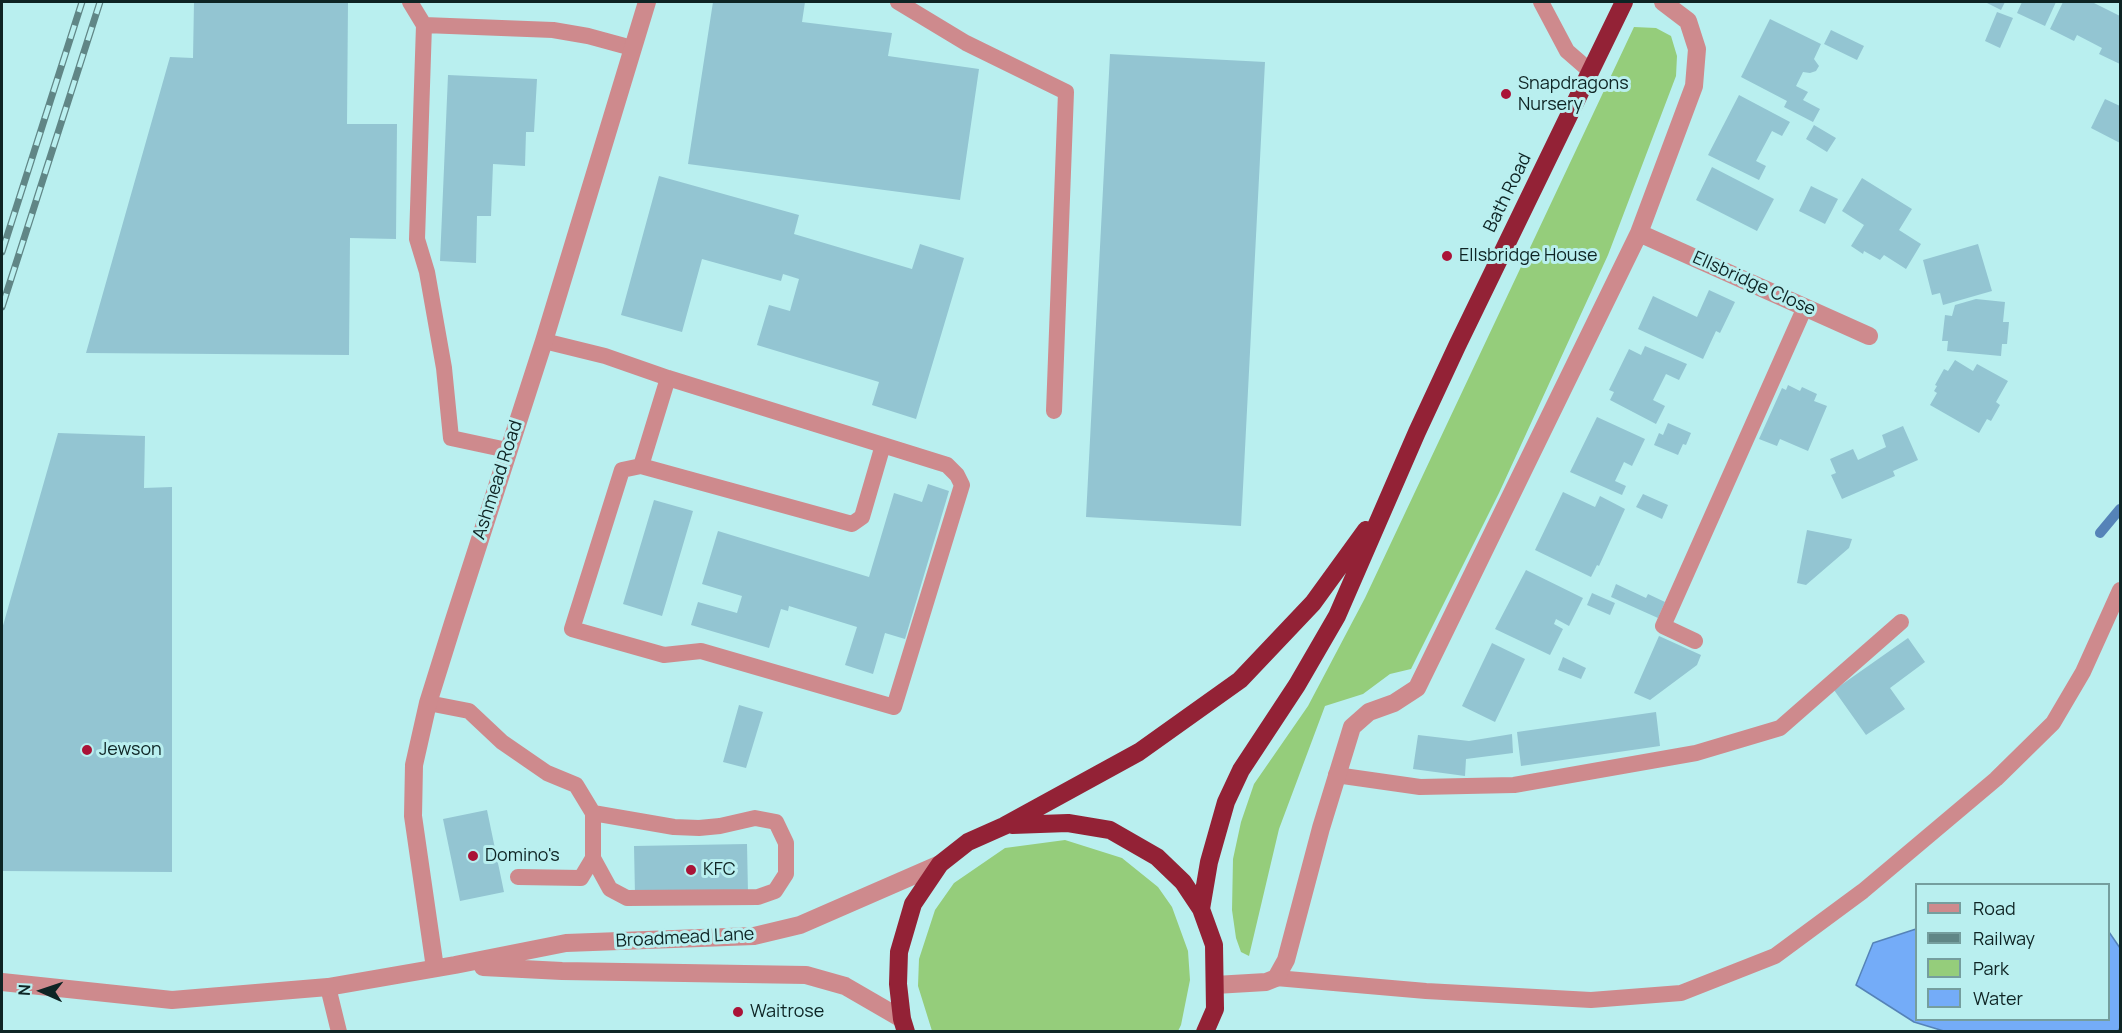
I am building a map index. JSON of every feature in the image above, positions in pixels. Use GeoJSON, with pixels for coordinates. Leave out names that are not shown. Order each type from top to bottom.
{"type":"FeatureCollection","features":[{"type":"Feature","properties":{"kind":"highway","name":"Bath Road"},"geometry":{"type":"LineString","coordinates":[[1386,502],[1457,346],[1624,2]]}},
{"type":"Feature","properties":{"kind":"highway"},"geometry":{"type":"LineString","coordinates":[[904,1025],[898,984],[899,952],[913,904],[940,864],[968,842],[1004,826],[1139,752],[1240,680],[1313,603],[1386,502]]}},
{"type":"Feature","properties":{"kind":"highway"},"geometry":{"type":"LineString","coordinates":[[1201,909],[1209,861],[1226,802],[1241,770],[1297,685],[1336,616],[1386,502]]}},
{"type":"Feature","properties":{"kind":"highway"},"geometry":{"type":"LineString","coordinates":[[1004,826],[1068,823],[1110,830],[1157,857],[1183,882],[1201,909],[1214,945],[1215,1009],[1205,1032]]}},
{"type":"Feature","properties":{"kind":"street","name":"Ashmead Road"},"geometry":{"type":"LineString","coordinates":[[435,968],[413,816],[414,765],[428,704],[507,450],[544,341],[647,2]]}},
{"type":"Feature","properties":{"kind":"street"},"geometry":{"type":"LineString","coordinates":[[1215,986],[1266,982],[1276,978],[1286,960],[1336,775],[1352,727],[1369,712],[1394,703],[1416,688],[1639,233],[1694,86],[1697,49],[1688,21],[1663,2]]}},
{"type":"Feature","properties":{"kind":"street","name":"Ellsbridge Close"},"geometry":{"type":"LineString","coordinates":[[1639,233],[1869,336]]}},
{"type":"Feature","properties":{"kind":"street","name":"Broadmead Lane"},"geometry":{"type":"LineString","coordinates":[[2,982],[172,1000],[328,987],[566,943],[754,936],[800,925],[940,864]]}},
{"type":"Feature","properties":{"kind":"street","name":"Broadmead Lane"},"geometry":{"type":"LineString","coordinates":[[455,965],[562,971],[806,975],[845,986],[904,1025]]}},
{"type":"Feature","properties":{"kind":"lane"},"geometry":{"type":"LineString","coordinates":[[410,2],[424,25],[417,239],[427,272],[444,368],[451,438],[507,450]]}},
{"type":"Feature","properties":{"kind":"lane"},"geometry":{"type":"LineString","coordinates":[[898,2],[966,43],[1066,92],[1054,411]]}},
{"type":"Feature","properties":{"kind":"lane"},"geometry":{"type":"LineString","coordinates":[[1541,2],[1567,51],[1590,71]]}},
{"type":"Feature","properties":{"kind":"lane"},"geometry":{"type":"LineString","coordinates":[[424,25],[554,30],[632,48]]}},
{"type":"Feature","properties":{"kind":"lane"},"geometry":{"type":"LineString","coordinates":[[1695,641],[1663,626],[1805,308]]}},
{"type":"Feature","properties":{"kind":"lane"},"geometry":{"type":"LineString","coordinates":[[544,341],[605,356],[668,378],[883,445],[947,465],[957,475],[962,485],[894,707],[701,651],[664,655],[572,630],[622,470],[641,466],[852,524],[862,517],[883,445]]}},
{"type":"Feature","properties":{"kind":"lane"},"geometry":{"type":"LineString","coordinates":[[641,466],[668,378]]}},
{"type":"Feature","properties":{"kind":"lane"},"geometry":{"type":"LineString","coordinates":[[1276,978],[1426,991],[1591,1000],[1681,993],[1775,956],[1863,891],[1996,779],[2053,723],[2083,672],[2109,611],[2121,590]]}},
{"type":"Feature","properties":{"kind":"lane"},"geometry":{"type":"LineString","coordinates":[[1336,775],[1420,787],[1514,785],[1696,753],[1780,728],[1901,622]]}},
{"type":"Feature","properties":{"kind":"lane"},"geometry":{"type":"LineString","coordinates":[[428,704],[469,711],[502,742],[547,773],[576,785],[593,813],[593,858],[610,889],[627,898],[758,897],[775,891],[786,874],[786,843],[776,822],[755,818],[720,826],[674,827],[593,813]]}},
{"type":"Feature","properties":{"kind":"lane"},"geometry":{"type":"LineString","coordinates":[[518,877],[581,878],[593,858]]}},
{"type":"Feature","properties":{"kind":"lane"},"geometry":{"type":"LineString","coordinates":[[328,987],[328,1032]]}},
{"type":"Feature","properties":{"kind":"lane"},"geometry":{"type":"LineString","coordinates":[[328,987],[339,1032]]}},
{"type":"Feature","properties":{"kind":"green space"},"geometry":{"type":"Polygon","coordinates":[[[1634,27],[1656,28],[1671,36],[1677,56],[1676,76],[1608,255],[1499,493],[1411,669],[1390,674],[1363,694],[1325,706],[1279,829],[1249,956],[1241,952],[1236,938],[1232,910],[1233,859],[1241,822],[1254,784],[1308,706],[1365,598],[1634,27]]]}},
{"type":"Feature","properties":{"kind":"green space"},"geometry":{"type":"Polygon","coordinates":[[[1065,840],[1122,858],[1158,887],[1172,907],[1188,951],[1190,980],[1178,1031],[932,1031],[918,986],[919,959],[935,910],[954,883],[1005,848],[1065,840]]]}},
{"type":"Feature","properties":{"kind":"water"},"geometry":{"type":"Polygon","coordinates":[[[1915,929],[1915,1021],[2110,1021],[2110,933],[2120,948],[2120,1028],[2117,1032],[1947,1032],[1914,1022],[1856,985],[1873,943],[1915,929]]]}},
{"type":"Feature","properties":{"kind":"building"},"geometry":{"type":"Polygon","coordinates":[[[194,2],[348,2],[347,124],[397,124],[396,239],[350,238],[349,355],[86,353],[170,57],[193,58],[194,2]]]}},
{"type":"Feature","properties":{"kind":"building"},"geometry":{"type":"Polygon","coordinates":[[[713,2],[805,2],[802,22],[892,33],[888,56],[979,69],[960,200],[688,164],[713,2]]]}},
{"type":"Feature","properties":{"kind":"building"},"geometry":{"type":"Polygon","coordinates":[[[1985,2],[2005,2],[2001,10],[1985,2]]]}},
{"type":"Feature","properties":{"kind":"building"},"geometry":{"type":"Polygon","coordinates":[[[2022,2],[2056,2],[2045,26],[2017,13],[2022,2]]]}},
{"type":"Feature","properties":{"kind":"building"},"geometry":{"type":"Polygon","coordinates":[[[2063,2],[2095,2],[2120,16],[2120,64],[2099,54],[2102,48],[2077,35],[2074,41],[2050,29],[2063,2]]]}},
{"type":"Feature","properties":{"kind":"building"},"geometry":{"type":"Polygon","coordinates":[[[1997,12],[2013,18],[2000,48],[1985,41],[1997,12]]]}},
{"type":"Feature","properties":{"kind":"building"},"geometry":{"type":"Polygon","coordinates":[[[1770,19],[1821,44],[1814,59],[1819,66],[1816,71],[1803,72],[1796,86],[1808,92],[1803,100],[1820,109],[1813,122],[1784,107],[1787,101],[1741,77],[1770,19]]]}},
{"type":"Feature","properties":{"kind":"building"},"geometry":{"type":"Polygon","coordinates":[[[1831,30],[1864,46],[1857,60],[1824,44],[1831,30]]]}},
{"type":"Feature","properties":{"kind":"building"},"geometry":{"type":"Polygon","coordinates":[[[1110,54],[1265,62],[1241,526],[1086,517],[1110,54]]]}},
{"type":"Feature","properties":{"kind":"building"},"geometry":{"type":"Polygon","coordinates":[[[448,75],[537,79],[534,132],[526,132],[525,166],[493,164],[491,216],[477,216],[476,263],[440,261],[448,75]]]}},
{"type":"Feature","properties":{"kind":"building"},"geometry":{"type":"Polygon","coordinates":[[[1739,95],[1790,122],[1782,136],[1772,131],[1756,161],[1766,166],[1759,180],[1708,155],[1739,95]]]}},
{"type":"Feature","properties":{"kind":"building"},"geometry":{"type":"Polygon","coordinates":[[[2105,99],[2120,106],[2120,143],[2091,128],[2105,99]]]}},
{"type":"Feature","properties":{"kind":"building"},"geometry":{"type":"Polygon","coordinates":[[[1814,125],[1836,138],[1827,152],[1806,139],[1814,125]]]}},
{"type":"Feature","properties":{"kind":"building"},"geometry":{"type":"Polygon","coordinates":[[[1712,167],[1774,199],[1757,231],[1696,200],[1712,167]]]}},
{"type":"Feature","properties":{"kind":"building"},"geometry":{"type":"Polygon","coordinates":[[[659,176],[799,215],[794,234],[912,269],[920,244],[964,258],[916,419],[872,405],[879,382],[757,345],[769,305],[790,311],[799,279],[783,274],[781,281],[702,259],[682,332],[621,315],[659,176]]]}},
{"type":"Feature","properties":{"kind":"building"},"geometry":{"type":"Polygon","coordinates":[[[1862,178],[1912,209],[1899,230],[1921,244],[1906,269],[1884,255],[1880,260],[1864,251],[1863,254],[1851,246],[1864,225],[1842,211],[1862,178]]]}},
{"type":"Feature","properties":{"kind":"building"},"geometry":{"type":"Polygon","coordinates":[[[1811,186],[1838,199],[1825,224],[1799,211],[1811,186]]]}},
{"type":"Feature","properties":{"kind":"building"},"geometry":{"type":"Polygon","coordinates":[[[1978,244],[1992,291],[1943,305],[1940,293],[1932,295],[1923,260],[1978,244]]]}},
{"type":"Feature","properties":{"kind":"building"},"geometry":{"type":"Polygon","coordinates":[[[1709,290],[1735,302],[1720,333],[1716,331],[1703,359],[1638,329],[1653,296],[1697,317],[1709,290]]]}},
{"type":"Feature","properties":{"kind":"building"},"geometry":{"type":"Polygon","coordinates":[[[1976,299],[2005,302],[2003,322],[2009,322],[2007,344],[2002,344],[2001,356],[1947,351],[1948,341],[1942,341],[1945,315],[1952,316],[1955,305],[1976,299]]]}},
{"type":"Feature","properties":{"kind":"building"},"geometry":{"type":"Polygon","coordinates":[[[1645,346],[1687,364],[1679,380],[1666,374],[1653,400],[1665,406],[1656,424],[1610,400],[1614,392],[1609,390],[1629,349],[1641,355],[1645,346]]]}},
{"type":"Feature","properties":{"kind":"building"},"geometry":{"type":"Polygon","coordinates":[[[1955,360],[1973,371],[1977,364],[2008,381],[1996,402],[2000,405],[1991,421],[1987,419],[1979,433],[1930,405],[1937,393],[1934,391],[1937,386],[1935,385],[1944,369],[1948,371],[1955,360]]]}},
{"type":"Feature","properties":{"kind":"building"},"geometry":{"type":"Polygon","coordinates":[[[1788,385],[1800,391],[1802,387],[1817,394],[1814,401],[1827,406],[1808,451],[1780,439],[1777,446],[1759,439],[1782,388],[1786,390],[1788,385]]]}},
{"type":"Feature","properties":{"kind":"building"},"geometry":{"type":"Polygon","coordinates":[[[1597,417],[1645,439],[1632,466],[1624,462],[1615,481],[1626,486],[1622,495],[1570,472],[1597,417]]]}},
{"type":"Feature","properties":{"kind":"building"},"geometry":{"type":"Polygon","coordinates":[[[1668,423],[1691,433],[1686,445],[1683,444],[1678,455],[1654,445],[1659,433],[1663,435],[1668,423]]]}},
{"type":"Feature","properties":{"kind":"building"},"geometry":{"type":"Polygon","coordinates":[[[1903,426],[1918,460],[1893,471],[1895,476],[1842,499],[1831,475],[1836,473],[1830,459],[1853,449],[1858,460],[1886,447],[1882,435],[1903,426]]]}},
{"type":"Feature","properties":{"kind":"building","name":"Jewson"},"geometry":{"type":"Polygon","coordinates":[[[58,433],[145,436],[144,488],[172,487],[172,872],[2,871],[2,629],[58,433]]]}},
{"type":"Feature","properties":{"kind":"building"},"geometry":{"type":"Polygon","coordinates":[[[928,484],[949,491],[905,639],[885,633],[873,674],[845,665],[857,627],[789,606],[788,611],[781,609],[769,648],[691,625],[698,602],[737,613],[742,596],[702,584],[718,531],[869,577],[894,493],[922,502],[928,484]]]}},
{"type":"Feature","properties":{"kind":"building"},"geometry":{"type":"Polygon","coordinates":[[[1563,492],[1595,507],[1600,496],[1625,509],[1599,566],[1597,565],[1591,577],[1535,550],[1563,492]]]}},
{"type":"Feature","properties":{"kind":"building"},"geometry":{"type":"Polygon","coordinates":[[[1643,494],[1668,505],[1662,519],[1636,507],[1643,494]]]}},
{"type":"Feature","properties":{"kind":"building"},"geometry":{"type":"Polygon","coordinates":[[[654,500],[693,511],[662,616],[623,604],[654,500]]]}},
{"type":"Feature","properties":{"kind":"building"},"geometry":{"type":"Polygon","coordinates":[[[1807,530],[1852,539],[1849,548],[1806,585],[1797,583],[1807,530]]]}},
{"type":"Feature","properties":{"kind":"building"},"geometry":{"type":"Polygon","coordinates":[[[1526,570],[1583,598],[1569,626],[1556,619],[1554,624],[1563,629],[1550,655],[1495,629],[1526,570]]]}},
{"type":"Feature","properties":{"kind":"building"},"geometry":{"type":"Polygon","coordinates":[[[1616,584],[1646,598],[1648,594],[1665,602],[1658,618],[1611,597],[1616,584]]]}},
{"type":"Feature","properties":{"kind":"building"},"geometry":{"type":"Polygon","coordinates":[[[1592,593],[1615,603],[1610,615],[1587,605],[1592,593]]]}},
{"type":"Feature","properties":{"kind":"building"},"geometry":{"type":"Polygon","coordinates":[[[1659,636],[1701,655],[1697,665],[1650,700],[1634,693],[1659,636]]]}},
{"type":"Feature","properties":{"kind":"building"},"geometry":{"type":"Polygon","coordinates":[[[1908,638],[1925,662],[1890,688],[1905,709],[1866,735],[1834,690],[1908,638]]]}},
{"type":"Feature","properties":{"kind":"building"},"geometry":{"type":"Polygon","coordinates":[[[1492,643],[1525,659],[1495,722],[1462,706],[1492,643]]]}},
{"type":"Feature","properties":{"kind":"building"},"geometry":{"type":"Polygon","coordinates":[[[1563,657],[1586,668],[1581,679],[1558,670],[1563,657]]]}},
{"type":"Feature","properties":{"kind":"building"},"geometry":{"type":"Polygon","coordinates":[[[739,705],[763,712],[746,768],[723,762],[739,705]]]}},
{"type":"Feature","properties":{"kind":"building"},"geometry":{"type":"Polygon","coordinates":[[[1656,712],[1660,746],[1521,766],[1517,732],[1656,712]]]}},
{"type":"Feature","properties":{"kind":"building"},"geometry":{"type":"Polygon","coordinates":[[[1512,734],[1513,753],[1466,759],[1465,776],[1413,769],[1418,735],[1469,741],[1512,734]]]}},
{"type":"Feature","properties":{"kind":"building","name":"Domino's"},"geometry":{"type":"Polygon","coordinates":[[[487,810],[504,892],[460,901],[443,819],[487,810]]]}},
{"type":"Feature","properties":{"kind":"building","name":"KFC"},"geometry":{"type":"Polygon","coordinates":[[[747,844],[748,893],[635,895],[634,846],[747,844]]]}},
{"type":"Feature","properties":{"kind":"waterway"},"geometry":{"type":"LineString","coordinates":[[2100,533],[2120,509]]}},
{"type":"Feature","properties":{"kind":"railway"},"geometry":{"type":"LineString","coordinates":[[2,252],[82,2]]}},
{"type":"Feature","properties":{"kind":"railway"},"geometry":{"type":"LineString","coordinates":[[2,307],[100,2]]}},
{"type":"Feature","properties":{"kind":"place","name":"Snapdragons Nursery"},"geometry":{"type":"Point","coordinates":[1506,94]}},
{"type":"Feature","properties":{"kind":"place","name":"Ellsbridge House"},"geometry":{"type":"Point","coordinates":[1447,256]}},
{"type":"Feature","properties":{"kind":"place","name":"Jewson"},"geometry":{"type":"Point","coordinates":[87,750]}},
{"type":"Feature","properties":{"kind":"place","name":"Domino's"},"geometry":{"type":"Point","coordinates":[473,856]}},
{"type":"Feature","properties":{"kind":"place","name":"KFC"},"geometry":{"type":"Point","coordinates":[691,870]}},
{"type":"Feature","properties":{"kind":"place","name":"Waitrose"},"geometry":{"type":"Point","coordinates":[738,1012]}}]}
